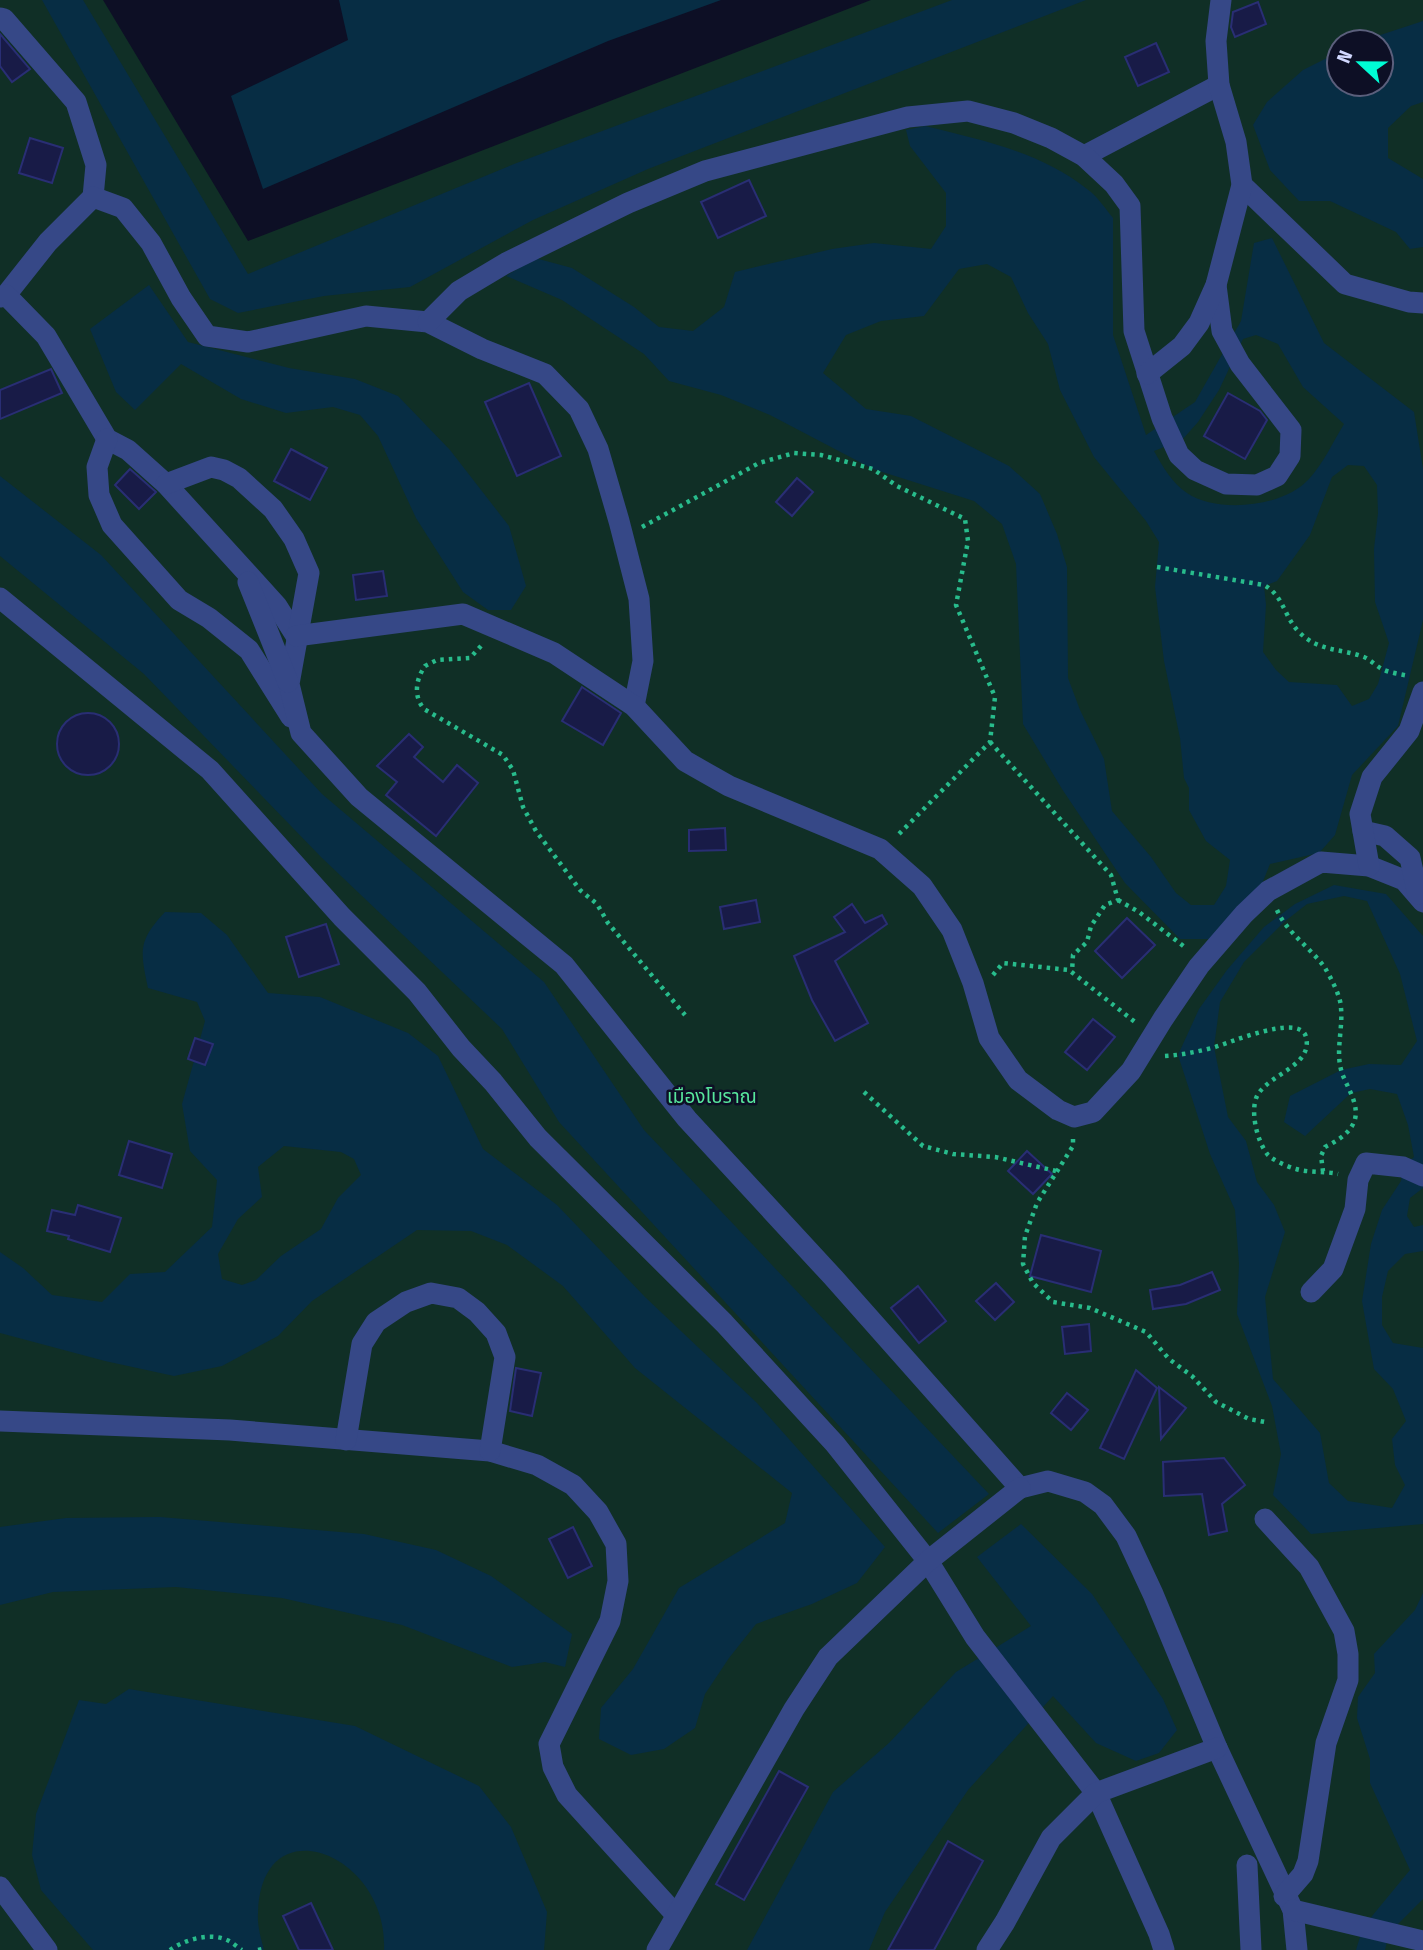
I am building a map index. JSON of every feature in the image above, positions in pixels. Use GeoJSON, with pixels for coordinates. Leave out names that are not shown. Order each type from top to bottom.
{"type":"FeatureCollection","features":[{"type":"Feature","properties":{"kind":"lane"},"geometry":{"type":"LineString","coordinates":[[1147,373],[1182,346],[1199,323],[1216,285],[1242,185],[1236,142],[1219,85],[1216,41],[1221,0]]}},
{"type":"Feature","properties":{"kind":"lane"},"geometry":{"type":"LineString","coordinates":[[0,18],[4,19],[76,102],[96,165],[93,197],[48,242],[3,296],[46,336],[107,439],[128,450],[166,484],[277,606],[296,636]]}},
{"type":"Feature","properties":{"kind":"lane"},"geometry":{"type":"LineString","coordinates":[[1084,156],[1219,85]]}},
{"type":"Feature","properties":{"kind":"lane"},"geometry":{"type":"LineString","coordinates":[[428,322],[459,291],[506,263],[628,203],[705,171],[908,117],[968,111],[1014,123],[1051,138],[1084,156],[1114,184],[1130,206],[1134,331],[1162,418],[1179,455],[1195,470],[1226,484],[1257,485],[1277,476],[1290,456],[1291,430],[1240,364],[1222,331],[1216,285]]}},
{"type":"Feature","properties":{"kind":"lane"},"geometry":{"type":"LineString","coordinates":[[1242,185],[1345,284],[1409,302],[1423,303]]}},
{"type":"Feature","properties":{"kind":"lane"},"geometry":{"type":"LineString","coordinates":[[93,197],[123,208],[151,243],[181,298],[207,336],[248,342],[366,316],[428,322],[482,349],[545,374],[579,409],[598,449],[624,539],[639,599],[643,649],[634,706]]}},
{"type":"Feature","properties":{"kind":"lane"},"geometry":{"type":"LineString","coordinates":[[107,439],[97,467],[99,495],[112,525],[179,600],[209,618],[249,650],[301,733],[359,797],[564,965],[687,1119],[832,1276],[1020,1488]]}},
{"type":"Feature","properties":{"kind":"lane"},"geometry":{"type":"LineString","coordinates":[[166,484],[211,467],[224,470],[239,478],[273,509],[293,539],[309,573],[289,684]]}},
{"type":"Feature","properties":{"kind":"lane"},"geometry":{"type":"LineString","coordinates":[[243,569],[289,684],[301,733]]}},
{"type":"Feature","properties":{"kind":"lane"},"geometry":{"type":"LineString","coordinates":[[0,598],[210,770],[342,917],[416,992],[538,1138],[724,1323],[835,1444],[928,1561],[975,1637],[1096,1793],[1164,1950]]}},
{"type":"Feature","properties":{"kind":"lane"},"geometry":{"type":"LineString","coordinates":[[296,636],[463,614],[554,653],[634,706],[685,761],[729,786],[882,850],[922,886],[952,930],[976,993],[989,1038],[1018,1080],[1058,1110],[1074,1117],[1093,1112],[1131,1072],[1204,961],[1244,914],[1268,891],[1321,862],[1369,866],[1404,880],[1420,899]]}},
{"type":"Feature","properties":{"kind":"lane"},"geometry":{"type":"LineString","coordinates":[[1369,866],[1360,814],[1372,777],[1409,731],[1416,684]]}},
{"type":"Feature","properties":{"kind":"lane"},"geometry":{"type":"LineString","coordinates":[[1363,831],[1385,836],[1410,858],[1420,899]]}},
{"type":"Feature","properties":{"kind":"lane"},"geometry":{"type":"LineString","coordinates":[[1311,1292],[1333,1269],[1355,1209],[1358,1180],[1366,1163],[1403,1167],[1423,1176]]}},
{"type":"Feature","properties":{"kind":"lane"},"geometry":{"type":"LineString","coordinates":[[346,1440],[362,1344],[376,1322],[406,1302],[431,1293],[458,1298],[477,1312],[496,1333],[505,1357],[489,1451]]}},
{"type":"Feature","properties":{"kind":"lane"},"geometry":{"type":"LineString","coordinates":[[0,1421],[230,1430],[489,1451],[537,1465],[573,1485],[598,1512],[616,1544],[618,1581],[610,1621],[549,1744],[553,1767],[567,1795],[676,1915]]}},
{"type":"Feature","properties":{"kind":"lane"},"geometry":{"type":"LineString","coordinates":[[657,1950],[794,1709],[828,1657],[928,1561],[1020,1488],[1048,1481],[1085,1492],[1103,1505],[1126,1536],[1217,1748],[1289,1903],[1297,1950]]}},
{"type":"Feature","properties":{"kind":"lane"},"geometry":{"type":"LineString","coordinates":[[1265,1519],[1309,1567],[1344,1631],[1348,1654],[1348,1680],[1326,1743],[1308,1861],[1289,1903]]}},
{"type":"Feature","properties":{"kind":"lane"},"geometry":{"type":"LineString","coordinates":[[986,1950],[1051,1838],[1096,1793],[1217,1748]]}},
{"type":"Feature","properties":{"kind":"lane"},"geometry":{"type":"LineString","coordinates":[[1247,1865],[1251,1950]]}},
{"type":"Feature","properties":{"kind":"lane"},"geometry":{"type":"LineString","coordinates":[[0,1887],[47,1950]]}},
{"type":"Feature","properties":{"kind":"lane"},"geometry":{"type":"LineString","coordinates":[[1289,1903],[1363,1927],[1423,1941]]}},
{"type":"Feature","properties":{"kind":"path"},"geometry":{"type":"LineString","coordinates":[[624,539],[646,524],[759,463],[794,453],[821,455],[873,469],[897,486],[965,519],[968,541],[956,605],[995,697],[990,742],[882,850]]}},
{"type":"Feature","properties":{"kind":"path"},"geometry":{"type":"LineString","coordinates":[[1157,568],[1264,585],[1273,590],[1282,601],[1290,621],[1299,633],[1317,647],[1367,658],[1382,669],[1416,684]]}},
{"type":"Feature","properties":{"kind":"path"},"geometry":{"type":"LineString","coordinates":[[492,627],[480,647],[470,657],[437,660],[425,666],[416,687],[420,704],[424,709],[503,755],[513,769],[523,807],[536,831],[580,890],[597,904],[608,923],[685,1015]]}},
{"type":"Feature","properties":{"kind":"path"},"geometry":{"type":"LineString","coordinates":[[990,742],[1111,875],[1118,900],[1139,912],[1204,961]]}},
{"type":"Feature","properties":{"kind":"path"},"geometry":{"type":"LineString","coordinates":[[1072,972],[1073,955],[1087,942],[1091,926],[1105,905],[1118,900]]}},
{"type":"Feature","properties":{"kind":"path"},"geometry":{"type":"LineString","coordinates":[[1279,916],[1325,969],[1342,1006],[1339,1045],[1341,1070],[1351,1093],[1356,1115],[1353,1126],[1339,1141],[1325,1147],[1321,1156],[1323,1171]]}},
{"type":"Feature","properties":{"kind":"path"},"geometry":{"type":"LineString","coordinates":[[976,993],[1003,963],[1072,972],[1153,1036]]}},
{"type":"Feature","properties":{"kind":"path"},"geometry":{"type":"LineString","coordinates":[[1178,1055],[1279,1028],[1297,1028],[1303,1031],[1306,1051],[1298,1063],[1274,1077],[1256,1096],[1254,1118],[1261,1144],[1269,1157],[1297,1170],[1323,1171],[1358,1180]]}},
{"type":"Feature","properties":{"kind":"path"},"geometry":{"type":"LineString","coordinates":[[864,1092],[923,1146],[953,1154],[995,1157],[1056,1171]]}},
{"type":"Feature","properties":{"kind":"path"},"geometry":{"type":"LineString","coordinates":[[1074,1117],[1073,1146],[1037,1203],[1025,1236],[1023,1264],[1033,1283],[1053,1302],[1090,1308],[1146,1332],[1169,1359],[1192,1376],[1216,1402],[1249,1419],[1265,1422]]}},
{"type":"Feature","properties":{"kind":"path"},"geometry":{"type":"LineString","coordinates":[[170,1950],[182,1942],[215,1937],[226,1939],[242,1950]]}},
{"type":"Feature","properties":{"kind":"green space","name":"เมืองโบราณ"},"geometry":{"type":"Polygon","coordinates":[[[0,0],[103,0],[248,241],[871,0],[1423,0],[1423,1950],[0,1950],[0,0]]]}},
{"type":"Feature","properties":{"kind":"water"},"geometry":{"type":"Polygon","coordinates":[[[42,0],[83,0],[248,274],[514,164],[952,0],[1086,0],[648,169],[533,220],[410,287],[324,296],[238,313],[210,299],[42,0]]]}},
{"type":"Feature","properties":{"kind":"water"},"geometry":{"type":"Polygon","coordinates":[[[339,0],[721,0],[608,41],[263,189],[231,96],[348,40],[339,0]]]}},
{"type":"Feature","properties":{"kind":"water"},"geometry":{"type":"Polygon","coordinates":[[[1423,21],[1423,102],[1411,106],[1388,128],[1388,158],[1423,179],[1423,247],[1410,249],[1396,232],[1330,201],[1299,201],[1270,170],[1253,125],[1267,102],[1303,70],[1325,59],[1325,98],[1395,98],[1395,30],[1423,21]]]}},
{"type":"Feature","properties":{"kind":"water"},"geometry":{"type":"Polygon","coordinates":[[[925,126],[989,142],[1030,156],[1069,176],[1091,192],[1104,206],[1113,218],[1113,335],[1146,435],[1195,402],[1241,321],[1254,243],[1272,238],[1324,343],[1414,412],[1423,469],[1423,620],[1398,726],[1352,775],[1335,835],[1319,853],[1270,864],[1257,896],[1209,939],[1180,939],[1125,883],[1062,789],[1023,724],[1016,564],[1002,524],[974,501],[873,469],[770,415],[721,395],[669,381],[644,354],[562,300],[506,276],[535,258],[572,268],[634,307],[659,327],[693,331],[724,307],[735,272],[832,249],[874,243],[931,249],[946,226],[946,193],[910,146],[906,130],[925,126]],[[987,264],[959,269],[924,316],[881,321],[846,335],[823,373],[866,409],[911,416],[1009,466],[1040,494],[1067,567],[1068,678],[1104,759],[1112,811],[1151,857],[1176,893],[1191,905],[1214,905],[1226,886],[1230,860],[1206,841],[1189,810],[1189,788],[1184,778],[1180,738],[1164,661],[1155,587],[1159,542],[1146,521],[1094,457],[1060,390],[1048,344],[1028,313],[1011,277],[987,264]],[[1256,335],[1243,339],[1219,390],[1198,422],[1182,440],[1154,451],[1177,484],[1200,500],[1216,504],[1250,504],[1284,496],[1298,489],[1314,473],[1344,424],[1303,387],[1278,344],[1256,335]],[[1348,465],[1332,477],[1310,535],[1277,581],[1264,586],[1266,605],[1263,652],[1289,682],[1337,685],[1352,706],[1369,699],[1378,684],[1389,643],[1375,602],[1377,485],[1364,466],[1348,465]]]}},
{"type":"Feature","properties":{"kind":"water"},"geometry":{"type":"Polygon","coordinates":[[[149,285],[188,342],[289,368],[355,379],[398,396],[450,450],[509,526],[526,586],[511,610],[488,610],[463,592],[416,518],[378,436],[360,415],[333,407],[286,413],[241,399],[181,364],[135,410],[116,392],[90,329],[149,285]]]}},
{"type":"Feature","properties":{"kind":"water"},"geometry":{"type":"Polygon","coordinates":[[[0,476],[101,555],[322,794],[544,982],[644,1130],[989,1494],[938,1533],[559,1122],[502,1029],[321,857],[144,674],[0,556],[0,476]]]}},
{"type":"Feature","properties":{"kind":"water"},"geometry":{"type":"Polygon","coordinates":[[[1334,885],[1386,894],[1423,936],[1423,1188],[1410,1198],[1407,1216],[1414,1227],[1423,1225],[1423,1251],[1405,1254],[1388,1271],[1382,1297],[1382,1325],[1393,1343],[1423,1348],[1423,1524],[1311,1534],[1273,1495],[1281,1454],[1272,1406],[1237,1314],[1239,1264],[1235,1210],[1210,1154],[1178,1055],[1199,1009],[1227,970],[1264,927],[1295,904],[1334,885]],[[1344,896],[1307,904],[1284,922],[1244,962],[1220,1002],[1214,1047],[1228,1117],[1246,1141],[1257,1182],[1274,1205],[1285,1232],[1265,1297],[1273,1379],[1320,1433],[1329,1483],[1348,1501],[1392,1508],[1405,1485],[1395,1465],[1392,1439],[1406,1421],[1393,1389],[1374,1369],[1362,1301],[1371,1244],[1382,1210],[1401,1181],[1403,1167],[1414,1157],[1408,1125],[1397,1094],[1370,1089],[1351,1093],[1305,1136],[1284,1122],[1290,1096],[1341,1070],[1369,1064],[1401,1065],[1417,1041],[1400,974],[1367,901],[1344,896]]]}},
{"type":"Feature","properties":{"kind":"water"},"geometry":{"type":"Polygon","coordinates":[[[165,912],[201,913],[227,935],[268,993],[320,997],[408,1033],[438,1056],[483,1149],[557,1205],[645,1297],[757,1403],[885,1547],[857,1583],[812,1604],[756,1624],[705,1694],[695,1728],[664,1749],[631,1755],[599,1739],[601,1708],[633,1669],[679,1588],[785,1523],[792,1493],[635,1368],[563,1286],[507,1245],[471,1231],[417,1230],[312,1301],[278,1336],[222,1366],[174,1376],[0,1333],[0,1252],[23,1268],[52,1295],[102,1302],[130,1274],[165,1272],[212,1227],[217,1180],[190,1151],[182,1104],[205,1021],[197,1002],[148,988],[143,947],[156,922],[165,912]],[[284,1146],[258,1167],[262,1197],[238,1219],[218,1254],[222,1279],[242,1285],[256,1280],[281,1256],[321,1229],[338,1198],[361,1175],[354,1159],[341,1152],[284,1146]]]}},
{"type":"Feature","properties":{"kind":"water"},"geometry":{"type":"Polygon","coordinates":[[[160,1517],[364,1534],[436,1550],[491,1576],[572,1634],[565,1667],[545,1662],[512,1667],[402,1625],[282,1598],[176,1587],[53,1592],[0,1605],[0,1527],[66,1518],[160,1517]]]}},
{"type":"Feature","properties":{"kind":"water"},"geometry":{"type":"Polygon","coordinates":[[[1021,1524],[1092,1594],[1163,1699],[1177,1730],[1159,1753],[1136,1761],[1096,1743],[1053,1696],[968,1790],[885,1912],[869,1950],[747,1950],[833,1792],[889,1743],[956,1672],[1031,1626],[977,1557],[1021,1524]]]}},
{"type":"Feature","properties":{"kind":"water"},"geometry":{"type":"Polygon","coordinates":[[[1423,1593],[1423,1899],[1389,1933],[1385,1950],[1356,1950],[1363,1927],[1410,1870],[1370,1783],[1370,1759],[1357,1718],[1358,1697],[1375,1673],[1374,1654],[1415,1610],[1423,1593]]]}},
{"type":"Feature","properties":{"kind":"water"},"geometry":{"type":"Polygon","coordinates":[[[129,1689],[355,1726],[479,1786],[511,1827],[547,1912],[544,1950],[384,1950],[380,1916],[367,1888],[347,1867],[324,1854],[301,1851],[280,1859],[264,1879],[258,1918],[264,1950],[93,1950],[41,1890],[32,1855],[36,1814],[79,1700],[106,1704],[129,1689]]]}},
{"type":"Feature","properties":{"kind":"building"},"geometry":{"type":"Polygon","coordinates":[[[1258,2],[1266,24],[1235,37],[1231,27],[1233,12],[1258,2]]]}},
{"type":"Feature","properties":{"kind":"building"},"geometry":{"type":"Polygon","coordinates":[[[0,34],[30,69],[12,82],[0,66],[0,34]]]}},
{"type":"Feature","properties":{"kind":"building"},"geometry":{"type":"Polygon","coordinates":[[[1156,43],[1169,72],[1138,86],[1125,57],[1156,43]]]}},
{"type":"Feature","properties":{"kind":"building"},"geometry":{"type":"Polygon","coordinates":[[[30,138],[63,148],[52,183],[19,173],[30,138]]]}},
{"type":"Feature","properties":{"kind":"building"},"geometry":{"type":"Polygon","coordinates":[[[749,180],[766,216],[718,238],[701,202],[749,180]]]}},
{"type":"Feature","properties":{"kind":"building"},"geometry":{"type":"Polygon","coordinates":[[[51,369],[62,393],[0,419],[0,390],[51,369]]]}},
{"type":"Feature","properties":{"kind":"building"},"geometry":{"type":"Polygon","coordinates":[[[529,383],[561,456],[517,476],[485,402],[529,383]]]}},
{"type":"Feature","properties":{"kind":"building"},"geometry":{"type":"Polygon","coordinates":[[[1228,393],[1260,411],[1267,420],[1245,459],[1204,436],[1228,393]]]}},
{"type":"Feature","properties":{"kind":"building"},"geometry":{"type":"Polygon","coordinates":[[[291,449],[327,468],[310,500],[274,481],[291,449]]]}},
{"type":"Feature","properties":{"kind":"building"},"geometry":{"type":"Polygon","coordinates":[[[130,469],[156,492],[139,509],[115,485],[130,469]]]}},
{"type":"Feature","properties":{"kind":"building"},"geometry":{"type":"Polygon","coordinates":[[[797,478],[813,492],[792,516],[776,502],[797,478]]]}},
{"type":"Feature","properties":{"kind":"building"},"geometry":{"type":"Polygon","coordinates":[[[383,571],[387,596],[356,600],[353,575],[383,571]]]}},
{"type":"Feature","properties":{"kind":"building"},"geometry":{"type":"Polygon","coordinates":[[[582,687],[621,713],[603,745],[562,721],[582,687]]]}},
{"type":"Feature","properties":{"kind":"building"},"geometry":{"type":"Polygon","coordinates":[[[88,713],[110,722],[119,744],[110,766],[88,775],[66,766],[57,744],[66,722],[88,713]]]}},
{"type":"Feature","properties":{"kind":"building"},"geometry":{"type":"Polygon","coordinates":[[[409,734],[423,747],[414,757],[443,782],[457,765],[478,783],[436,836],[386,795],[397,782],[377,766],[409,734]]]}},
{"type":"Feature","properties":{"kind":"building"},"geometry":{"type":"Polygon","coordinates":[[[725,828],[726,850],[689,851],[689,830],[725,828]]]}},
{"type":"Feature","properties":{"kind":"building"},"geometry":{"type":"Polygon","coordinates":[[[756,900],[760,922],[724,929],[720,907],[756,900]]]}},
{"type":"Feature","properties":{"kind":"building"},"geometry":{"type":"Polygon","coordinates":[[[852,904],[865,923],[882,915],[887,924],[835,961],[868,1023],[835,1041],[812,1000],[794,956],[845,932],[834,917],[852,904]]]}},
{"type":"Feature","properties":{"kind":"building"},"geometry":{"type":"Polygon","coordinates":[[[1127,918],[1155,945],[1122,978],[1095,951],[1127,918]]]}},
{"type":"Feature","properties":{"kind":"building"},"geometry":{"type":"Polygon","coordinates":[[[326,924],[339,964],[299,977],[286,937],[326,924]]]}},
{"type":"Feature","properties":{"kind":"building"},"geometry":{"type":"Polygon","coordinates":[[[1093,1019],[1115,1037],[1087,1070],[1065,1052],[1093,1019]]]}},
{"type":"Feature","properties":{"kind":"building"},"geometry":{"type":"Polygon","coordinates":[[[195,1038],[213,1044],[205,1065],[188,1059],[195,1038]]]}},
{"type":"Feature","properties":{"kind":"building"},"geometry":{"type":"Polygon","coordinates":[[[129,1141],[172,1154],[162,1188],[119,1175],[129,1141]]]}},
{"type":"Feature","properties":{"kind":"building"},"geometry":{"type":"Polygon","coordinates":[[[1027,1151],[1052,1174],[1033,1194],[1008,1171],[1027,1151]]]}},
{"type":"Feature","properties":{"kind":"building"},"geometry":{"type":"Polygon","coordinates":[[[78,1205],[121,1218],[110,1252],[68,1239],[69,1236],[47,1231],[52,1210],[75,1215],[78,1205]]]}},
{"type":"Feature","properties":{"kind":"building"},"geometry":{"type":"Polygon","coordinates":[[[1041,1235],[1101,1251],[1091,1292],[1030,1276],[1041,1235]]]}},
{"type":"Feature","properties":{"kind":"building"},"geometry":{"type":"Polygon","coordinates":[[[1212,1272],[1220,1290],[1186,1304],[1153,1309],[1150,1290],[1180,1285],[1212,1272]]]}},
{"type":"Feature","properties":{"kind":"building"},"geometry":{"type":"Polygon","coordinates":[[[996,1283],[1014,1302],[995,1320],[976,1301],[996,1283]]]}},
{"type":"Feature","properties":{"kind":"building"},"geometry":{"type":"Polygon","coordinates":[[[918,1286],[946,1321],[919,1343],[891,1308],[918,1286]]]}},
{"type":"Feature","properties":{"kind":"building"},"geometry":{"type":"Polygon","coordinates":[[[1089,1324],[1091,1351],[1065,1354],[1062,1327],[1089,1324]]]}},
{"type":"Feature","properties":{"kind":"building"},"geometry":{"type":"Polygon","coordinates":[[[516,1368],[541,1373],[532,1416],[510,1411],[516,1368]]]}},
{"type":"Feature","properties":{"kind":"building"},"geometry":{"type":"Polygon","coordinates":[[[1136,1370],[1157,1388],[1124,1459],[1100,1448],[1136,1370]]]}},
{"type":"Feature","properties":{"kind":"building"},"geometry":{"type":"Polygon","coordinates":[[[1159,1387],[1186,1408],[1161,1439],[1159,1387]]]}},
{"type":"Feature","properties":{"kind":"building"},"geometry":{"type":"Polygon","coordinates":[[[1067,1393],[1088,1410],[1071,1430],[1051,1413],[1067,1393]]]}},
{"type":"Feature","properties":{"kind":"building"},"geometry":{"type":"Polygon","coordinates":[[[1224,1458],[1245,1485],[1222,1504],[1227,1531],[1209,1535],[1202,1494],[1164,1496],[1163,1462],[1224,1458]]]}},
{"type":"Feature","properties":{"kind":"building"},"geometry":{"type":"Polygon","coordinates":[[[573,1527],[592,1566],[568,1578],[549,1539],[573,1527]]]}},
{"type":"Feature","properties":{"kind":"building"},"geometry":{"type":"Polygon","coordinates":[[[779,1771],[808,1787],[744,1900],[716,1884],[779,1771]]]}},
{"type":"Feature","properties":{"kind":"building"},"geometry":{"type":"Polygon","coordinates":[[[948,1841],[983,1861],[934,1950],[888,1950],[948,1841]]]}},
{"type":"Feature","properties":{"kind":"building"},"geometry":{"type":"Polygon","coordinates":[[[311,1903],[333,1950],[299,1950],[283,1916],[311,1903]]]}}]}
